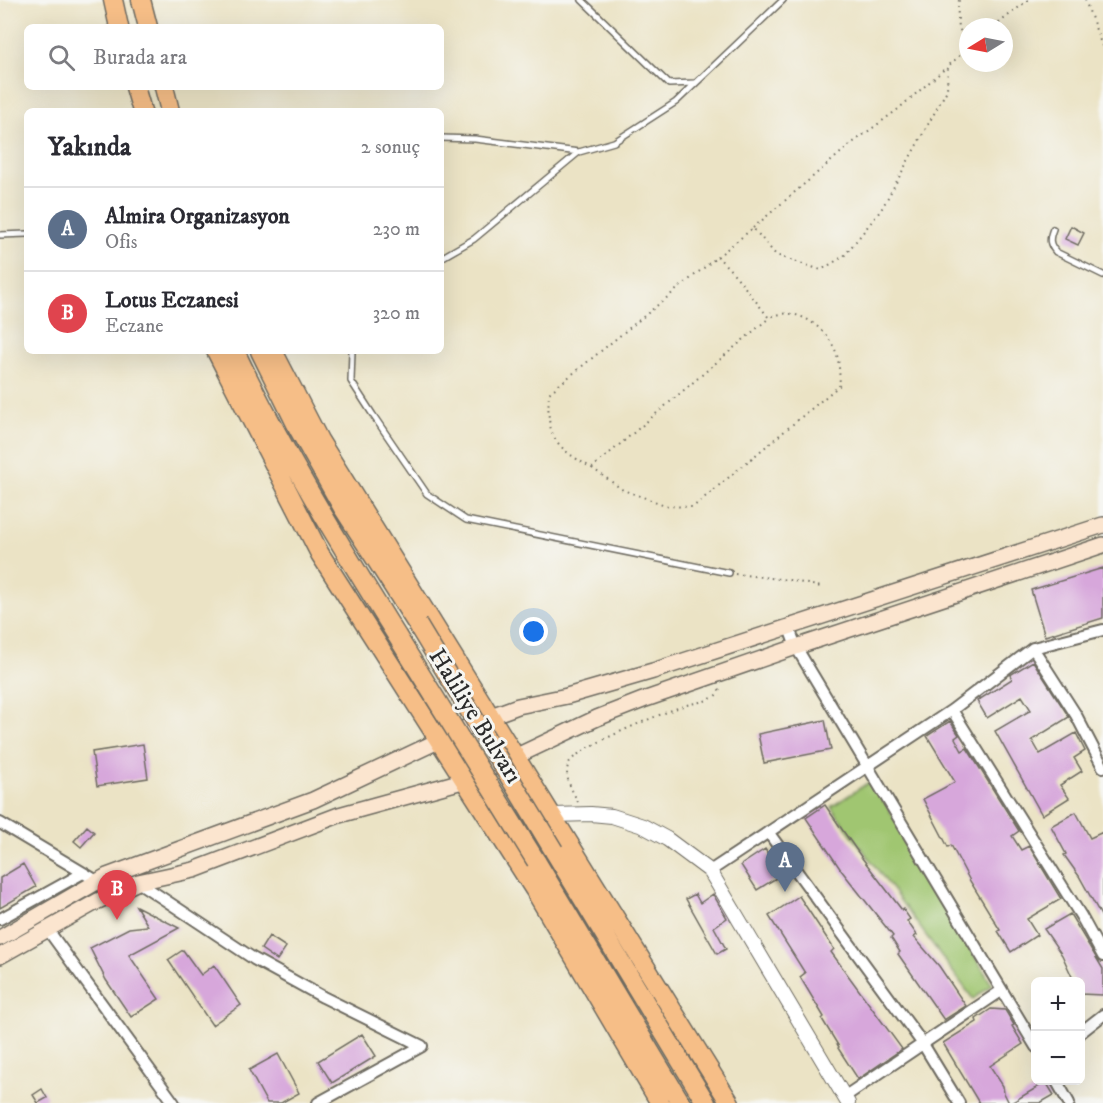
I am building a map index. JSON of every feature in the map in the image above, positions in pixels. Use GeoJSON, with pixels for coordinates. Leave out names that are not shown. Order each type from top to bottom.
{"type":"FeatureCollection","features":[{"type":"Feature","properties":{"kind":"highway"},"geometry":{"type":"LineString","coordinates":[[113,0],[118,24]]}},
{"type":"Feature","properties":{"kind":"highway"},"geometry":{"type":"LineString","coordinates":[[141,0],[147,24]]}},
{"type":"Feature","properties":{"kind":"highway"},"geometry":{"type":"LineString","coordinates":[[165,90],[169,108]]}},
{"type":"Feature","properties":{"kind":"highway"},"geometry":{"type":"LineString","coordinates":[[218,354],[320,554],[534,889],[660,1103]]}},
{"type":"Feature","properties":{"kind":"highway","name":"Haliliye Bulvarı"},"geometry":{"type":"LineString","coordinates":[[237,354],[279,438],[324,518],[536,861],[681,1103]]}},
{"type":"Feature","properties":{"kind":"highway","name":"Haliliye Bulvarı"},"geometry":{"type":"LineString","coordinates":[[261,354],[297,428],[344,508],[417,624],[706,1103]]}},
{"type":"Feature","properties":{"kind":"highway"},"geometry":{"type":"LineString","coordinates":[[275,354],[320,440],[729,1100]]}},
{"type":"Feature","properties":{"kind":"main road"},"geometry":{"type":"LineString","coordinates":[[0,938],[90,877],[313,800],[491,716],[518,706],[567,696],[653,671],[1103,525]]}},
{"type":"Feature","properties":{"kind":"main road"},"geometry":{"type":"LineString","coordinates":[[0,956],[98,901],[138,882],[194,870],[339,815],[466,780],[597,718],[796,646],[1103,546]]}},
{"type":"Feature","properties":{"kind":"street"},"geometry":{"type":"LineString","coordinates":[[789,628],[796,646],[1031,1040]]}},
{"type":"Feature","properties":{"kind":"street"},"geometry":{"type":"LineString","coordinates":[[710,871],[952,710],[1033,648],[1103,630]]}},
{"type":"Feature","properties":{"kind":"street"},"geometry":{"type":"LineString","coordinates":[[1033,648],[1076,715],[1103,767]]}},
{"type":"Feature","properties":{"kind":"street"},"geometry":{"type":"LineString","coordinates":[[952,710],[1103,956]]}},
{"type":"Feature","properties":{"kind":"street"},"geometry":{"type":"LineString","coordinates":[[553,815],[587,813],[612,816],[643,826],[667,839],[710,871],[846,1100],[1001,991]]}},
{"type":"Feature","properties":{"kind":"street"},"geometry":{"type":"LineString","coordinates":[[0,824],[90,877],[138,882],[254,958],[323,997],[422,1046],[318,1103]]}},
{"type":"Feature","properties":{"kind":"street"},"geometry":{"type":"LineString","coordinates":[[768,832],[923,1044],[959,1103]]}},
{"type":"Feature","properties":{"kind":"street"},"geometry":{"type":"LineString","coordinates":[[0,919],[90,877]]}},
{"type":"Feature","properties":{"kind":"street"},"geometry":{"type":"LineString","coordinates":[[48,930],[174,1103]]}},
{"type":"Feature","properties":{"kind":"street"},"geometry":{"type":"LineString","coordinates":[[1083,1031],[1103,1016]]}},
{"type":"Feature","properties":{"kind":"street"},"geometry":{"type":"LineString","coordinates":[[1059,1085],[1069,1103]]}},
{"type":"Feature","properties":{"kind":"lane"},"geometry":{"type":"LineString","coordinates":[[582,0],[669,84],[695,83]]}},
{"type":"Feature","properties":{"kind":"lane"},"geometry":{"type":"LineString","coordinates":[[444,138],[475,139],[579,152],[614,142],[676,102],[783,0]]}},
{"type":"Feature","properties":{"kind":"lane"},"geometry":{"type":"LineString","coordinates":[[444,256],[474,239],[579,152]]}},
{"type":"Feature","properties":{"kind":"lane"},"geometry":{"type":"LineString","coordinates":[[1053,229],[1049,237],[1050,246],[1056,252],[1103,275]]}},
{"type":"Feature","properties":{"kind":"lane"},"geometry":{"type":"LineString","coordinates":[[0,235],[24,234]]}},
{"type":"Feature","properties":{"kind":"lane"},"geometry":{"type":"LineString","coordinates":[[352,354],[351,381],[427,494],[466,520],[729,573]]}},
{"type":"Feature","properties":{"kind":"path"},"geometry":{"type":"LineString","coordinates":[[959,0],[957,13],[959,28]]}},
{"type":"Feature","properties":{"kind":"path"},"geometry":{"type":"LineString","coordinates":[[1005,18],[1028,0]]}},
{"type":"Feature","properties":{"kind":"path"},"geometry":{"type":"LineString","coordinates":[[1085,0],[1103,50]]}},
{"type":"Feature","properties":{"kind":"path"},"geometry":{"type":"LineString","coordinates":[[592,468],[769,318],[778,313],[796,314],[818,326],[833,344],[839,364],[840,385],[693,507],[668,506],[624,490],[573,458],[553,438],[547,417],[549,393],[753,228],[851,144],[897,110],[959,56]]}},
{"type":"Feature","properties":{"kind":"path"},"geometry":{"type":"LineString","coordinates":[[753,228],[776,255],[821,270],[844,256],[881,210],[903,171],[947,90],[948,66]]}},
{"type":"Feature","properties":{"kind":"path"},"geometry":{"type":"LineString","coordinates":[[717,256],[769,318]]}},
{"type":"Feature","properties":{"kind":"path"},"geometry":{"type":"LineString","coordinates":[[729,573],[789,580],[821,587]]}},
{"type":"Feature","properties":{"kind":"path"},"geometry":{"type":"LineString","coordinates":[[587,813],[567,779],[568,764],[575,755],[597,742],[681,707],[713,698],[720,690],[725,671]]}},
{"type":"Feature","properties":{"kind":"green space"},"geometry":{"type":"Polygon","coordinates":[[[872,780],[992,985],[973,999],[831,807],[872,780]]]}},
{"type":"Feature","properties":{"kind":"building"},"geometry":{"type":"Polygon","coordinates":[[[1071,226],[1084,233],[1078,245],[1065,239],[1071,226]]]}},
{"type":"Feature","properties":{"kind":"building"},"geometry":{"type":"Polygon","coordinates":[[[1103,568],[1103,618],[1045,636],[1031,590],[1103,568]]]}},
{"type":"Feature","properties":{"kind":"building"},"geometry":{"type":"Polygon","coordinates":[[[1033,661],[1069,717],[1032,740],[1040,754],[1076,733],[1085,751],[1074,758],[1082,771],[1060,785],[1069,798],[1042,815],[995,731],[1031,710],[1022,696],[987,718],[977,701],[1012,679],[1010,675],[1033,661]]]}},
{"type":"Feature","properties":{"kind":"building"},"geometry":{"type":"Polygon","coordinates":[[[825,720],[831,750],[764,763],[758,734],[825,720]]]}},
{"type":"Feature","properties":{"kind":"building"},"geometry":{"type":"Polygon","coordinates":[[[950,721],[959,735],[955,738],[962,751],[967,748],[1019,831],[1012,836],[1021,850],[1029,846],[1061,899],[1027,919],[1037,935],[1011,952],[951,845],[948,847],[923,799],[955,782],[927,736],[950,721]]]}},
{"type":"Feature","properties":{"kind":"building"},"geometry":{"type":"Polygon","coordinates":[[[143,744],[148,778],[97,786],[92,752],[143,744]]]}},
{"type":"Feature","properties":{"kind":"building"},"geometry":{"type":"Polygon","coordinates":[[[825,805],[862,858],[903,909],[910,919],[907,921],[917,935],[914,937],[939,966],[966,1006],[944,1020],[898,954],[900,952],[891,938],[893,936],[841,870],[806,818],[825,805]]]}},
{"type":"Feature","properties":{"kind":"building"},"geometry":{"type":"Polygon","coordinates":[[[1076,812],[1090,838],[1103,832],[1103,919],[1079,876],[1064,855],[1066,854],[1051,826],[1076,812]]]}},
{"type":"Feature","properties":{"kind":"building"},"geometry":{"type":"Polygon","coordinates":[[[87,826],[94,832],[81,847],[74,841],[87,826]]]}},
{"type":"Feature","properties":{"kind":"building"},"geometry":{"type":"Polygon","coordinates":[[[765,849],[781,875],[757,890],[741,865],[765,849]]]}},
{"type":"Feature","properties":{"kind":"building"},"geometry":{"type":"Polygon","coordinates":[[[23,864],[36,887],[0,908],[0,878],[23,864]]]}},
{"type":"Feature","properties":{"kind":"building"},"geometry":{"type":"Polygon","coordinates":[[[695,894],[700,903],[713,894],[727,918],[714,927],[726,949],[717,954],[686,899],[695,894]]]}},
{"type":"Feature","properties":{"kind":"building"},"geometry":{"type":"Polygon","coordinates":[[[799,896],[834,949],[831,952],[902,1049],[858,1079],[838,1048],[822,1019],[824,1017],[800,977],[805,973],[769,916],[799,896]]]}},
{"type":"Feature","properties":{"kind":"building"},"geometry":{"type":"Polygon","coordinates":[[[136,906],[179,928],[129,955],[159,999],[131,1017],[106,980],[90,948],[129,928],[148,926],[136,906]]]}},
{"type":"Feature","properties":{"kind":"building"},"geometry":{"type":"Polygon","coordinates":[[[1070,914],[1103,969],[1103,995],[1085,994],[1085,977],[1072,977],[1062,955],[1044,929],[1070,914]]]}},
{"type":"Feature","properties":{"kind":"building"},"geometry":{"type":"Polygon","coordinates":[[[269,936],[286,947],[277,960],[261,949],[269,936]]]}},
{"type":"Feature","properties":{"kind":"building"},"geometry":{"type":"Polygon","coordinates":[[[183,950],[201,975],[214,965],[241,1005],[212,1025],[168,960],[183,950]]]}},
{"type":"Feature","properties":{"kind":"building"},"geometry":{"type":"Polygon","coordinates":[[[991,1009],[1005,1010],[1023,1044],[990,1066],[1003,1086],[1009,1103],[979,1103],[943,1043],[977,1022],[976,1019],[991,1009]]]}},
{"type":"Feature","properties":{"kind":"building"},"geometry":{"type":"Polygon","coordinates":[[[362,1034],[376,1056],[332,1083],[318,1061],[362,1034]]]}},
{"type":"Feature","properties":{"kind":"building"},"geometry":{"type":"Polygon","coordinates":[[[278,1054],[299,1093],[281,1103],[267,1103],[249,1070],[278,1054]]]}},
{"type":"Feature","properties":{"kind":"building"},"geometry":{"type":"Polygon","coordinates":[[[1041,1085],[1048,1085],[1054,1095],[1040,1103],[1011,1103],[1041,1085]]]}},
{"type":"Feature","properties":{"kind":"building"},"geometry":{"type":"Polygon","coordinates":[[[42,1089],[47,1098],[38,1103],[33,1095],[42,1089]]]}},
{"type":"Feature","properties":{"kind":"place","name":"Almira Organizasyon"},"geometry":{"type":"Point","coordinates":[785,892]}},
{"type":"Feature","properties":{"kind":"place","name":"Lotus Eczanesi"},"geometry":{"type":"Point","coordinates":[117,920]}}]}
